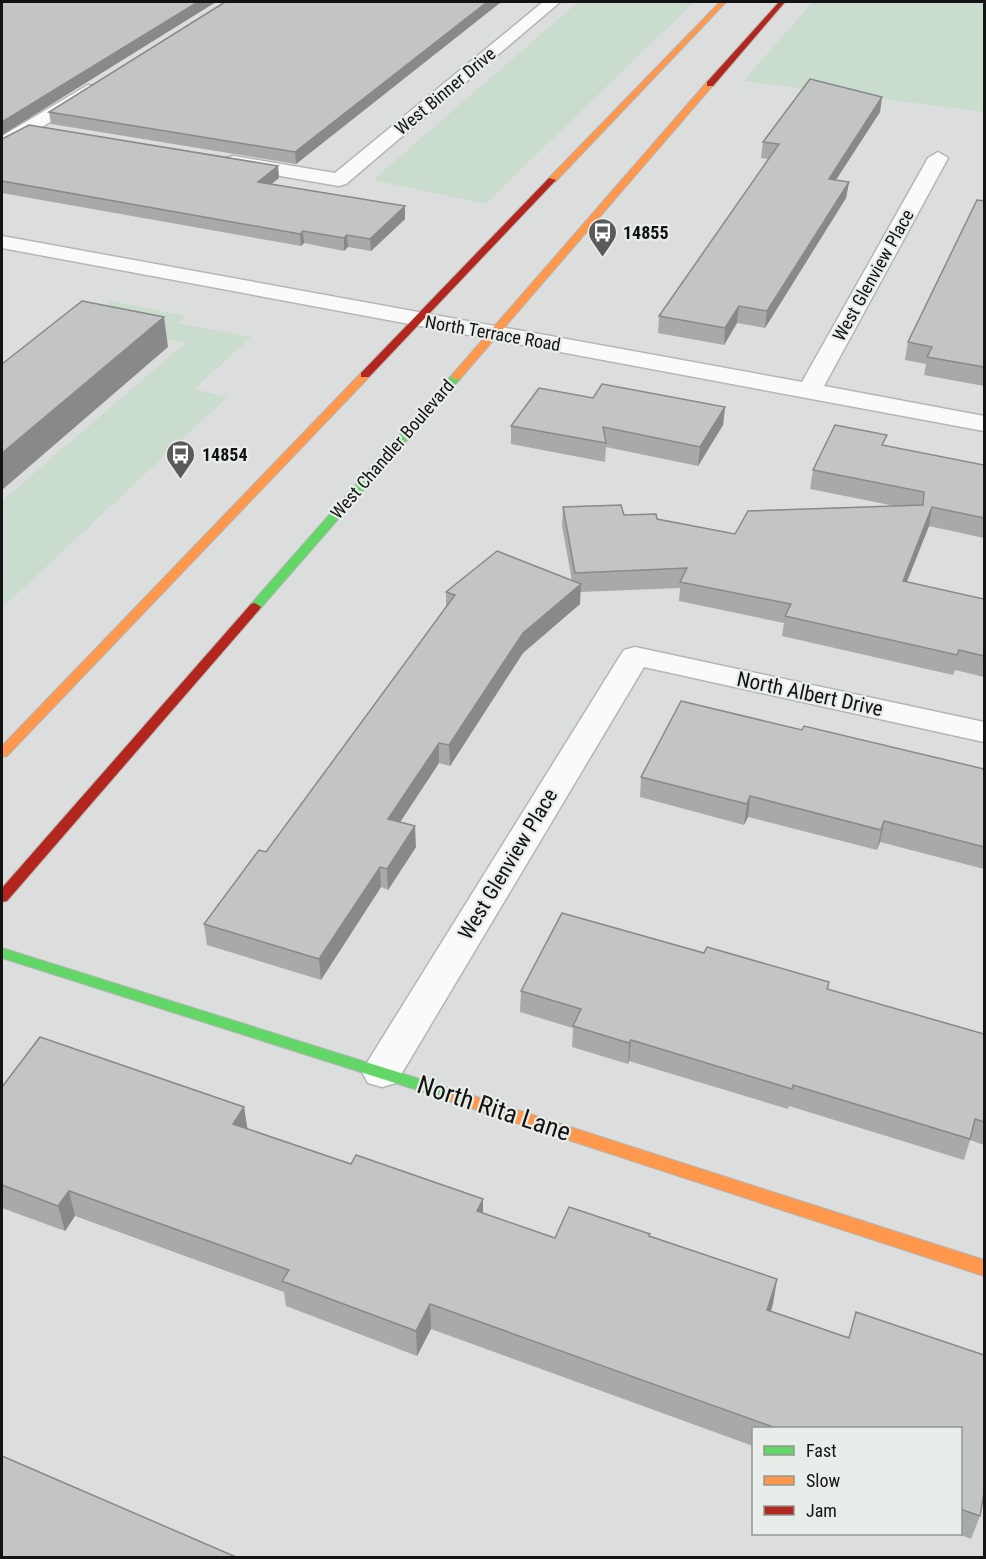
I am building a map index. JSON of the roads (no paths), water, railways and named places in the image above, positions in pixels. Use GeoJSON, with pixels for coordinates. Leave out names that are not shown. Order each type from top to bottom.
{"type":"FeatureCollection","features":[{"type":"Feature","properties":{"kind":"main road"},"geometry":{"type":"LineString","coordinates":[[2,753],[416,318],[723,2]]}},
{"type":"Feature","properties":{"kind":"main road","name":"West Chandler Boulevard"},"geometry":{"type":"LineString","coordinates":[[2,897],[782,2]]}},
{"type":"Feature","properties":{"kind":"main road","name":"North Rita Lane"},"geometry":{"type":"LineString","coordinates":[[2,953],[382,1072],[984,1268]]}},
{"type":"Feature","properties":{"kind":"street","name":"West Binner Drive"},"geometry":{"type":"LineString","coordinates":[[209,158],[339,180],[552,2]]}},
{"type":"Feature","properties":{"kind":"street"},"geometry":{"type":"LineString","coordinates":[[2,144],[98,83]]}},
{"type":"Feature","properties":{"kind":"street"},"geometry":{"type":"LineString","coordinates":[[27,128],[56,132]]}},
{"type":"Feature","properties":{"kind":"street","name":"West Glenview Place"},"geometry":{"type":"LineString","coordinates":[[809,392],[938,158]]}},
{"type":"Feature","properties":{"kind":"street","name":"North Terrace Road"},"geometry":{"type":"LineString","coordinates":[[2,242],[984,423]]}},
{"type":"Feature","properties":{"kind":"street","name":"West Glenview Place"},"geometry":{"type":"LineString","coordinates":[[382,1072],[635,656]]}},
{"type":"Feature","properties":{"kind":"street","name":"North Albert Drive"},"geometry":{"type":"LineString","coordinates":[[635,656],[984,732]]}},
{"type":"Feature","properties":{"kind":"place","name":"14855"},"geometry":{"type":"Point","coordinates":[602,258]}},
{"type":"Feature","properties":{"kind":"place","name":"14854"},"geometry":{"type":"Point","coordinates":[181,480]}}]}
